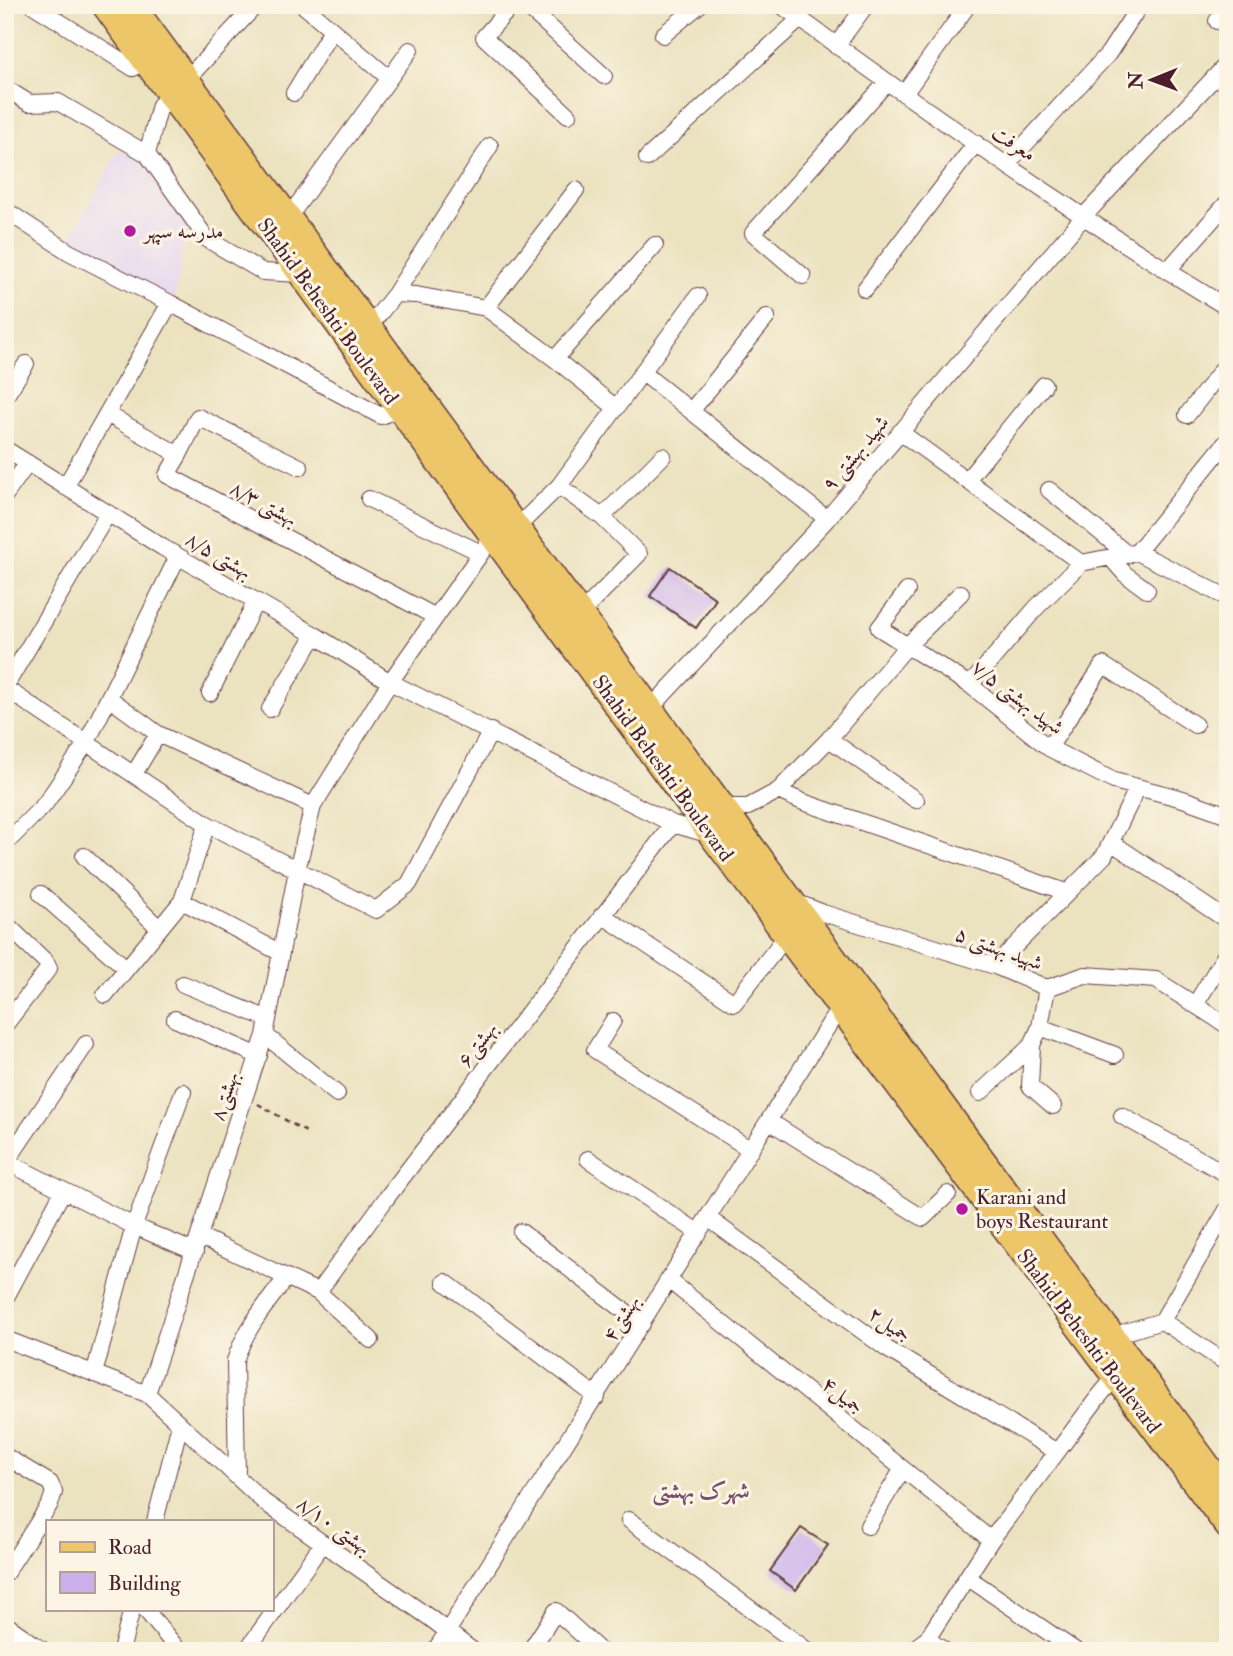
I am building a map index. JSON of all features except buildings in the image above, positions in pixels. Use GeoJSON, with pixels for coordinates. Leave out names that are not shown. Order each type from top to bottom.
{"type":"FeatureCollection","features":[{"type":"Feature","properties":{"kind":"main road","name":"Shahid Beheshti Boulevard"},"geometry":{"type":"LineString","coordinates":[[105,5],[135,23],[300,274],[840,1007],[1051,1273],[1112,1336],[1228,1494]]}},
{"type":"Feature","properties":{"kind":"main road","name":"Shahid Beheshti Boulevard"},"geometry":{"type":"LineString","coordinates":[[135,23],[145,60],[178,88],[288,218],[369,327],[497,538],[580,614],[790,900],[1051,1273],[1115,1377],[1228,1526]]}},
{"type":"Feature","properties":{"kind":"street"},"geometry":{"type":"LineString","coordinates":[[33,5],[133,68],[145,60]]}},
{"type":"Feature","properties":{"kind":"street"},"geometry":{"type":"LineString","coordinates":[[147,154],[160,105],[256,5]]}},
{"type":"Feature","properties":{"kind":"street"},"geometry":{"type":"LineString","coordinates":[[303,5],[389,78]]}},
{"type":"Feature","properties":{"kind":"street"},"geometry":{"type":"LineString","coordinates":[[512,5],[484,37],[568,115]]}},
{"type":"Feature","properties":{"kind":"street"},"geometry":{"type":"LineString","coordinates":[[525,5],[604,76]]}},
{"type":"Feature","properties":{"kind":"street"},"geometry":{"type":"LineString","coordinates":[[663,35],[699,5]]}},
{"type":"Feature","properties":{"kind":"street","name":"معرفت"},"geometry":{"type":"LineString","coordinates":[[781,5],[1007,164],[1167,271],[1228,308]]}},
{"type":"Feature","properties":{"kind":"street"},"geometry":{"type":"LineString","coordinates":[[836,46],[866,5]]}},
{"type":"Feature","properties":{"kind":"street"},"geometry":{"type":"LineString","coordinates":[[904,94],[968,5]]}},
{"type":"Feature","properties":{"kind":"street"},"geometry":{"type":"LineString","coordinates":[[1007,164],[1108,54],[1140,5]]}},
{"type":"Feature","properties":{"kind":"street"},"geometry":{"type":"LineString","coordinates":[[647,158],[800,19]]}},
{"type":"Feature","properties":{"kind":"street"},"geometry":{"type":"LineString","coordinates":[[293,93],[332,30]]}},
{"type":"Feature","properties":{"kind":"street"},"geometry":{"type":"LineString","coordinates":[[288,218],[410,50]]}},
{"type":"Feature","properties":{"kind":"street","name":"شهید بهشتی ۹"},"geometry":{"type":"LineString","coordinates":[[650,709],[827,519],[1084,216],[1228,63]]}},
{"type":"Feature","properties":{"kind":"street"},"geometry":{"type":"LineString","coordinates":[[803,276],[753,233],[887,82]]}},
{"type":"Feature","properties":{"kind":"street"},"geometry":{"type":"LineString","coordinates":[[5,88],[29,103],[58,102],[147,154],[207,239],[263,272],[300,274]]}},
{"type":"Feature","properties":{"kind":"street"},"geometry":{"type":"LineString","coordinates":[[865,289],[976,142]]}},
{"type":"Feature","properties":{"kind":"street"},"geometry":{"type":"LineString","coordinates":[[369,327],[395,294],[490,146]]}},
{"type":"Feature","properties":{"kind":"street"},"geometry":{"type":"LineString","coordinates":[[486,308],[576,190]]}},
{"type":"Feature","properties":{"kind":"street"},"geometry":{"type":"LineString","coordinates":[[1167,271],[1228,202]]}},
{"type":"Feature","properties":{"kind":"street"},"geometry":{"type":"LineString","coordinates":[[5,209],[69,252],[381,416],[399,408]]}},
{"type":"Feature","properties":{"kind":"street"},"geometry":{"type":"LineString","coordinates":[[555,359],[656,245]]}},
{"type":"Feature","properties":{"kind":"street"},"geometry":{"type":"LineString","coordinates":[[395,294],[416,295],[486,308],[616,408]]}},
{"type":"Feature","properties":{"kind":"street","name":"بهشتی۸"},"geometry":{"type":"LineString","coordinates":[[147,1394],[259,1056],[297,870],[313,806],[390,682],[436,617],[497,538],[559,486],[698,296]]}},
{"type":"Feature","properties":{"kind":"street"},"geometry":{"type":"LineString","coordinates":[[65,486],[170,303]]}},
{"type":"Feature","properties":{"kind":"street"},"geometry":{"type":"LineString","coordinates":[[692,410],[767,317]]}},
{"type":"Feature","properties":{"kind":"street"},"geometry":{"type":"LineString","coordinates":[[1186,415],[1228,362]]}},
{"type":"Feature","properties":{"kind":"street"},"geometry":{"type":"LineString","coordinates":[[5,397],[26,364]]}},
{"type":"Feature","properties":{"kind":"street"},"geometry":{"type":"LineString","coordinates":[[643,373],[827,519]]}},
{"type":"Feature","properties":{"kind":"street"},"geometry":{"type":"LineString","coordinates":[[967,480],[1044,385]]}},
{"type":"Feature","properties":{"kind":"street"},"geometry":{"type":"LineString","coordinates":[[107,414],[179,455],[198,417],[300,467]]}},
{"type":"Feature","properties":{"kind":"street"},"geometry":{"type":"LineString","coordinates":[[901,432],[1081,563]]}},
{"type":"Feature","properties":{"kind":"street"},"geometry":{"type":"LineString","coordinates":[[970,685],[1036,608],[1081,563],[1132,553],[1228,440]]}},
{"type":"Feature","properties":{"kind":"street","name":"بهشتی ۸/۵"},"geometry":{"type":"LineString","coordinates":[[5,449],[390,682],[673,824],[712,835]]}},
{"type":"Feature","properties":{"kind":"street","name":"بهشتی ۸/۳"},"geometry":{"type":"LineString","coordinates":[[179,455],[167,475],[436,617]]}},
{"type":"Feature","properties":{"kind":"street"},"geometry":{"type":"LineString","coordinates":[[602,517],[663,456]]}},
{"type":"Feature","properties":{"kind":"street"},"geometry":{"type":"LineString","coordinates":[[5,495],[28,463]]}},
{"type":"Feature","properties":{"kind":"street"},"geometry":{"type":"LineString","coordinates":[[559,486],[602,517],[639,554],[580,614]]}},
{"type":"Feature","properties":{"kind":"street"},"geometry":{"type":"LineString","coordinates":[[1049,490],[1132,553],[1228,598]]}},
{"type":"Feature","properties":{"kind":"street"},"geometry":{"type":"LineString","coordinates":[[369,499],[497,538]]}},
{"type":"Feature","properties":{"kind":"street"},"geometry":{"type":"LineString","coordinates":[[108,513],[5,687],[207,824],[376,910],[409,884],[491,731]]}},
{"type":"Feature","properties":{"kind":"street"},"geometry":{"type":"LineString","coordinates":[[5,844],[45,804],[87,742],[178,556]]}},
{"type":"Feature","properties":{"kind":"street"},"geometry":{"type":"LineString","coordinates":[[1111,558],[1125,574],[1147,590]]}},
{"type":"Feature","properties":{"kind":"street","name":"شهید بهشتی ۷/۵"},"geometry":{"type":"LineString","coordinates":[[907,591],[879,628],[970,685],[1049,748],[1114,780],[1228,815]]}},
{"type":"Feature","properties":{"kind":"street"},"geometry":{"type":"LineString","coordinates":[[722,807],[748,807],[778,791],[829,739],[906,647],[961,593]]}},
{"type":"Feature","properties":{"kind":"street"},"geometry":{"type":"LineString","coordinates":[[210,693],[256,601]]}},
{"type":"Feature","properties":{"kind":"street"},"geometry":{"type":"LineString","coordinates":[[270,709],[315,635]]}},
{"type":"Feature","properties":{"kind":"street"},"geometry":{"type":"LineString","coordinates":[[1049,748],[1104,665],[1195,724]]}},
{"type":"Feature","properties":{"kind":"street"},"geometry":{"type":"LineString","coordinates":[[109,698],[158,734],[313,806]]}},
{"type":"Feature","properties":{"kind":"street"},"geometry":{"type":"LineString","coordinates":[[134,774],[158,734]]}},
{"type":"Feature","properties":{"kind":"street"},"geometry":{"type":"LineString","coordinates":[[829,739],[916,800]]}},
{"type":"Feature","properties":{"kind":"street"},"geometry":{"type":"LineString","coordinates":[[995,966],[1104,856],[1138,787]]}},
{"type":"Feature","properties":{"kind":"street"},"geometry":{"type":"LineString","coordinates":[[778,791],[803,802],[1066,892]]}},
{"type":"Feature","properties":{"kind":"street"},"geometry":{"type":"LineString","coordinates":[[105,995],[182,901],[207,824]]}},
{"type":"Feature","properties":{"kind":"street","name":"بهشتی۶"},"geometry":{"type":"LineString","coordinates":[[318,1292],[385,1200],[673,824]]}},
{"type":"Feature","properties":{"kind":"street"},"geometry":{"type":"LineString","coordinates":[[1111,842],[1228,920]]}},
{"type":"Feature","properties":{"kind":"street"},"geometry":{"type":"LineString","coordinates":[[84,856],[159,928]]}},
{"type":"Feature","properties":{"kind":"street"},"geometry":{"type":"LineString","coordinates":[[41,894],[126,968]]}},
{"type":"Feature","properties":{"kind":"street","name":"شهید بهشتی ۵"},"geometry":{"type":"LineString","coordinates":[[790,900],[823,913],[995,966],[1047,988],[1085,975],[1156,979],[1228,1026]]}},
{"type":"Feature","properties":{"kind":"street"},"geometry":{"type":"LineString","coordinates":[[182,901],[281,953]]}},
{"type":"Feature","properties":{"kind":"street"},"geometry":{"type":"LineString","coordinates":[[603,915],[734,1003],[787,935]]}},
{"type":"Feature","properties":{"kind":"street"},"geometry":{"type":"LineString","coordinates":[[5,923],[46,962],[48,968],[5,1025]]}},
{"type":"Feature","properties":{"kind":"street"},"geometry":{"type":"LineString","coordinates":[[1195,1005],[1228,951]]}},
{"type":"Feature","properties":{"kind":"street"},"geometry":{"type":"LineString","coordinates":[[183,984],[267,1027],[337,1094]]}},
{"type":"Feature","properties":{"kind":"street"},"geometry":{"type":"LineString","coordinates":[[1047,988],[1040,1027],[1032,1045],[1030,1086],[1053,1106]]}},
{"type":"Feature","properties":{"kind":"street","name":"بهشتی۴"},"geometry":{"type":"LineString","coordinates":[[435,1651],[840,1007]]}},
{"type":"Feature","properties":{"kind":"street"},"geometry":{"type":"LineString","coordinates":[[176,1019],[259,1056]]}},
{"type":"Feature","properties":{"kind":"street"},"geometry":{"type":"LineString","coordinates":[[613,1021],[595,1050],[751,1150]]}},
{"type":"Feature","properties":{"kind":"street"},"geometry":{"type":"LineString","coordinates":[[1040,1027],[1115,1055]]}},
{"type":"Feature","properties":{"kind":"street"},"geometry":{"type":"LineString","coordinates":[[86,1044],[6,1163],[134,1226],[287,1277],[318,1292],[371,1340]]}},
{"type":"Feature","properties":{"kind":"street"},"geometry":{"type":"LineString","coordinates":[[980,1093],[1032,1045]]}},
{"type":"Feature","properties":{"kind":"street"},"geometry":{"type":"LineString","coordinates":[[93,1374],[134,1226],[183,1092]]}},
{"type":"Feature","properties":{"kind":"street"},"geometry":{"type":"LineString","coordinates":[[1122,1116],[1228,1175]]}},
{"type":"Feature","properties":{"kind":"street"},"geometry":{"type":"LineString","coordinates":[[769,1121],[923,1218],[948,1194]]}},
{"type":"Feature","properties":{"kind":"street"},"geometry":{"type":"LineString","coordinates":[[588,1159],[699,1233]]}},
{"type":"Feature","properties":{"kind":"street"},"geometry":{"type":"LineString","coordinates":[[5,1299],[63,1191]]}},
{"type":"Feature","properties":{"kind":"street"},"geometry":{"type":"LineString","coordinates":[[1112,1336],[1161,1321],[1228,1208]]}},
{"type":"Feature","properties":{"kind":"street","name":"جمیل۲"},"geometry":{"type":"LineString","coordinates":[[708,1219],[887,1349],[1057,1452]]}},
{"type":"Feature","properties":{"kind":"street"},"geometry":{"type":"LineString","coordinates":[[521,1232],[642,1324]]}},
{"type":"Feature","properties":{"kind":"street"},"geometry":{"type":"LineString","coordinates":[[237,1477],[235,1361],[240,1344],[254,1321],[287,1277]]}},
{"type":"Feature","properties":{"kind":"street","name":"جمیل۴"},"geometry":{"type":"LineString","coordinates":[[670,1280],[990,1540]]}},
{"type":"Feature","properties":{"kind":"street"},"geometry":{"type":"LineString","coordinates":[[445,1282],[597,1397]]}},
{"type":"Feature","properties":{"kind":"street"},"geometry":{"type":"LineString","coordinates":[[1161,1321],[1228,1364]]}},
{"type":"Feature","properties":{"kind":"street"},"geometry":{"type":"LineString","coordinates":[[5,1339],[147,1394],[180,1424],[155,1520]]}},
{"type":"Feature","properties":{"kind":"street"},"geometry":{"type":"LineString","coordinates":[[911,1651],[927,1639],[990,1540],[1115,1377]]}},
{"type":"Feature","properties":{"kind":"street","name":"بهشتی ۸/۱۰"},"geometry":{"type":"LineString","coordinates":[[180,1424],[264,1502],[473,1651]]}},
{"type":"Feature","properties":{"kind":"street"},"geometry":{"type":"LineString","coordinates":[[5,1456],[50,1483],[54,1492],[50,1504],[5,1574]]}},
{"type":"Feature","properties":{"kind":"street"},"geometry":{"type":"LineString","coordinates":[[868,1526],[902,1470]]}},
{"type":"Feature","properties":{"kind":"street"},"geometry":{"type":"LineString","coordinates":[[629,1520],[808,1651]]}},
{"type":"Feature","properties":{"kind":"street"},"geometry":{"type":"LineString","coordinates":[[246,1651],[323,1543]]}},
{"type":"Feature","properties":{"kind":"street"},"geometry":{"type":"LineString","coordinates":[[967,1577],[1076,1651]]}},
{"type":"Feature","properties":{"kind":"street"},"geometry":{"type":"LineString","coordinates":[[121,1651],[132,1610]]}},
{"type":"Feature","properties":{"kind":"street"},"geometry":{"type":"LineString","coordinates":[[146,1610],[179,1651]]}},
{"type":"Feature","properties":{"kind":"street"},"geometry":{"type":"LineString","coordinates":[[530,1651],[556,1611],[600,1651]]}},
{"type":"Feature","properties":{"kind":"street"},"geometry":{"type":"LineString","coordinates":[[5,1624],[44,1651]]}},
{"type":"Feature","properties":{"kind":"street"},"geometry":{"type":"LineString","coordinates":[[927,1639],[945,1651]]}},
{"type":"Feature","properties":{"kind":"path"},"geometry":{"type":"LineString","coordinates":[[246,1097],[308,1133]]}},
{"type":"Feature","properties":{"kind":"shaded area","name":"مدرسه سپهر"},"geometry":{"type":"Polygon","coordinates":[[[120,149],[140,160],[188,219],[174,300],[67,243],[120,149]]]}},
{"type":"Feature","properties":{"kind":"place","name":"مدرسه سپهر"},"geometry":{"type":"Point","coordinates":[130,231]}},
{"type":"Feature","properties":{"kind":"place","name":"Karani and boys Restaurant"},"geometry":{"type":"Point","coordinates":[962,1209]}},
{"type":"Feature","properties":{"kind":"district","name":"شهرک بهشتی"},"geometry":{"type":"Point","coordinates":[701,1490]}}]}
